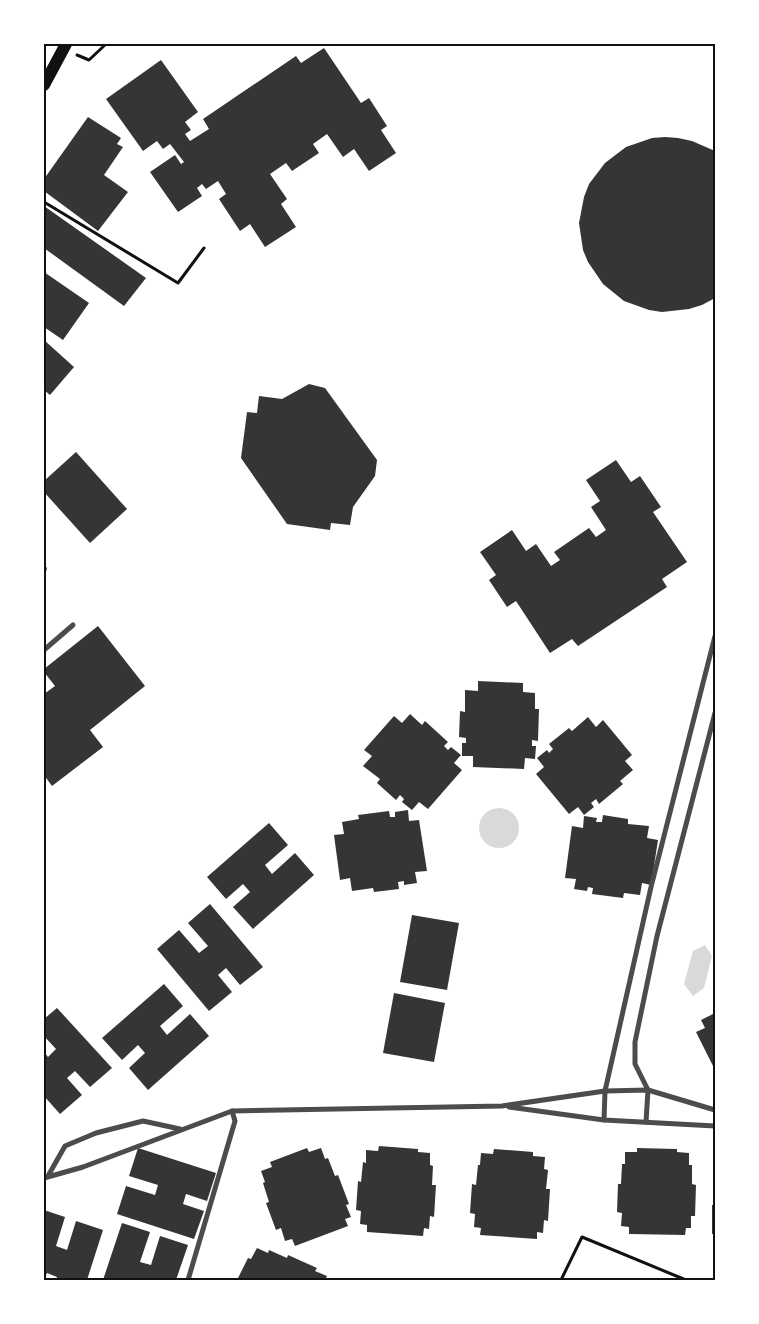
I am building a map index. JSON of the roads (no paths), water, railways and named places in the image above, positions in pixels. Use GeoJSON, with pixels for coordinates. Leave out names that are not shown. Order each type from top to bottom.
{"type":"FeatureCollection","features":[{"type":"Feature","properties":{"kind":"main road"},"geometry":{"type":"LineString","coordinates":[[44,85],[65,46]]}},
{"type":"Feature","properties":{"kind":"street"},"geometry":{"type":"LineString","coordinates":[[44,650],[73,625]]}},
{"type":"Feature","properties":{"kind":"street"},"geometry":{"type":"LineString","coordinates":[[604,1120],[605,1091],[651,887],[715,636]]}},
{"type":"Feature","properties":{"kind":"street"},"geometry":{"type":"LineString","coordinates":[[646,1122],[648,1090],[635,1064],[634,1042],[657,936],[715,713]]}},
{"type":"Feature","properties":{"kind":"street"},"geometry":{"type":"LineString","coordinates":[[46,1177],[83,1167],[232,1111],[502,1106],[605,1091],[648,1090],[715,1110]]}},
{"type":"Feature","properties":{"kind":"street"},"geometry":{"type":"LineString","coordinates":[[502,1106],[604,1120],[715,1126]]}},
{"type":"Feature","properties":{"kind":"street"},"geometry":{"type":"LineString","coordinates":[[188,1280],[235,1121],[232,1111]]}},
{"type":"Feature","properties":{"kind":"street"},"geometry":{"type":"LineString","coordinates":[[46,1177],[65,1146],[96,1133],[144,1121],[181,1129]]}}]}
